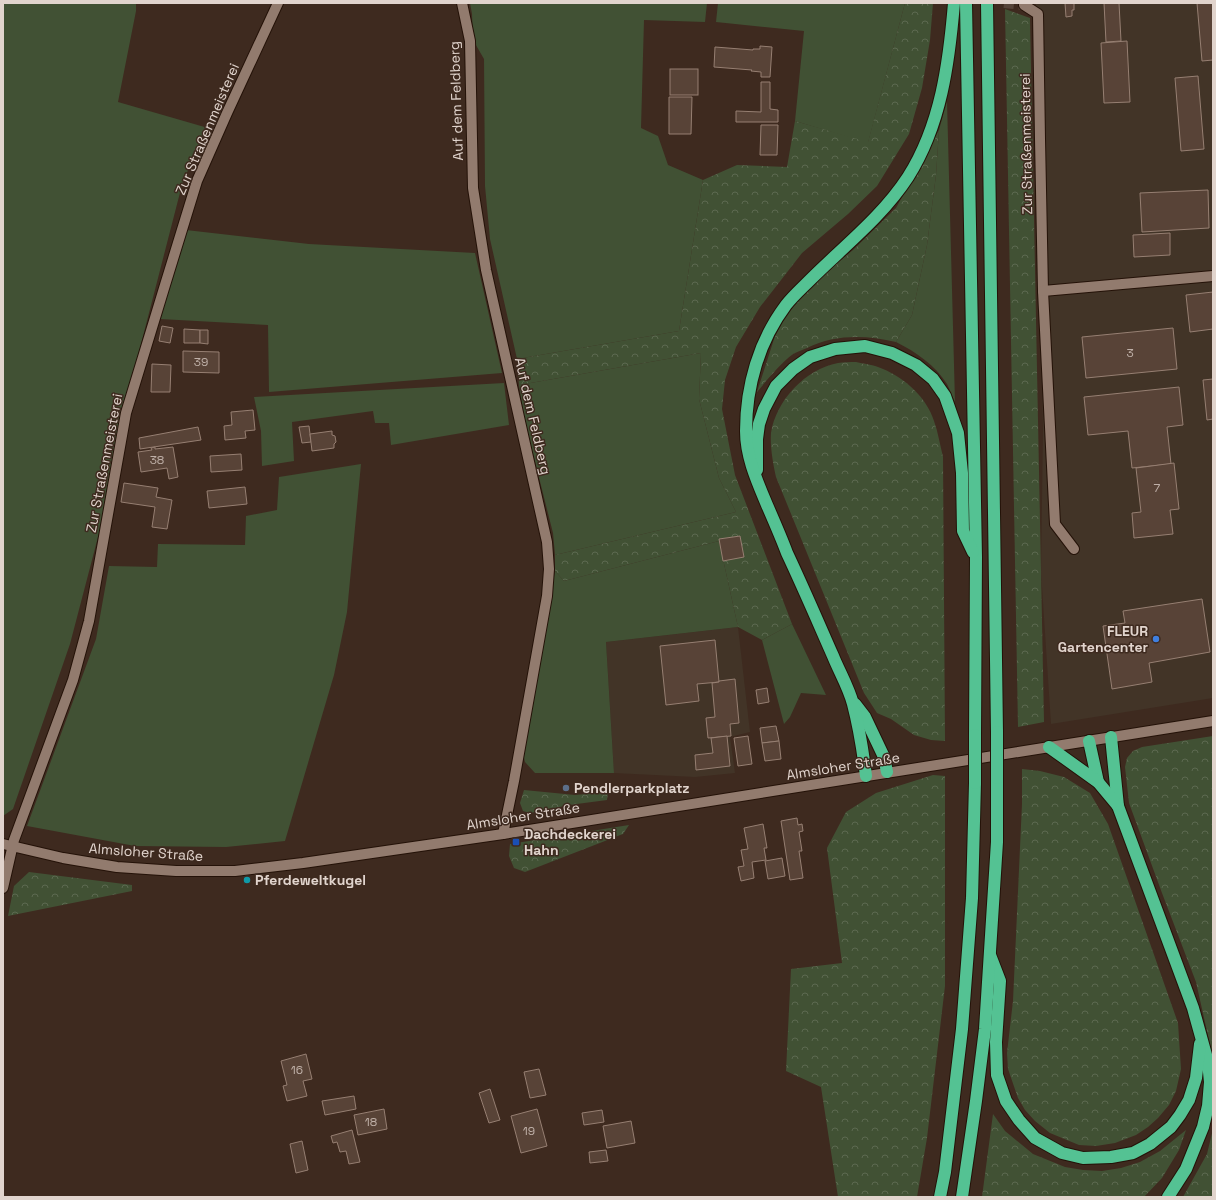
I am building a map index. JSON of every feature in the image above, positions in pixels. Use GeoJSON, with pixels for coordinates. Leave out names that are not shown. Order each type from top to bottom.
{"type":"FeatureCollection","features":[{"type":"Feature","properties":{"kind":"highway"},"geometry":{"type":"LineString","coordinates":[[866,776],[853,702],[758,483],[748,454],[746,431],[748,403],[751,381],[758,356],[768,332],[787,304],[892,200],[908,176],[926,141],[935,119],[941,97],[952,29],[954,3]]}},
{"type":"Feature","properties":{"kind":"highway"},"geometry":{"type":"LineString","coordinates":[[940,1197],[945,1172],[962,1029],[972,898],[975,782],[976,557],[966,3]]}},
{"type":"Feature","properties":{"kind":"highway"},"geometry":{"type":"LineString","coordinates":[[962,1197],[984,1036],[997,842],[997,732],[987,3]]}},
{"type":"Feature","properties":{"kind":"highway"},"geometry":{"type":"LineString","coordinates":[[758,483],[757,438],[759,424],[764,409],[776,386],[793,369],[810,357],[835,349],[865,346],[892,352],[916,365],[933,379],[945,396],[958,433],[962,473],[963,531],[976,557]]}},
{"type":"Feature","properties":{"kind":"highway"},"geometry":{"type":"LineString","coordinates":[[853,702],[865,717],[884,757],[887,772]]}},
{"type":"Feature","properties":{"kind":"highway"},"geometry":{"type":"LineString","coordinates":[[1111,737],[1118,806],[1193,1008],[1208,1062],[1210,1082],[1208,1106],[1203,1127],[1186,1169],[1168,1197]]}},
{"type":"Feature","properties":{"kind":"highway"},"geometry":{"type":"LineString","coordinates":[[1089,741],[1098,782]]}},
{"type":"Feature","properties":{"kind":"highway"},"geometry":{"type":"LineString","coordinates":[[1049,747],[1098,782],[1118,806]]}},
{"type":"Feature","properties":{"kind":"highway"},"geometry":{"type":"LineString","coordinates":[[990,955],[1000,981],[996,1042],[997,1075],[1006,1101],[1019,1120],[1035,1138],[1062,1153],[1083,1158],[1111,1157],[1133,1153],[1150,1144],[1171,1127],[1189,1100],[1196,1078],[1201,1040]]}},
{"type":"Feature","properties":{"kind":"street","name":"Zur Straßenmeisterei"},"geometry":{"type":"LineString","coordinates":[[3,888],[7,845],[73,680],[89,621],[126,413],[195,188],[227,113],[278,3]]}},
{"type":"Feature","properties":{"kind":"street","name":"Auf dem Feldberg"},"geometry":{"type":"LineString","coordinates":[[462,3],[470,41],[473,188],[486,270],[547,542],[550,569],[547,596],[503,834]]}},
{"type":"Feature","properties":{"kind":"street","name":"Zur Straßenmeisterei"},"geometry":{"type":"LineString","coordinates":[[1024,6],[1038,14],[1043,291],[1055,524],[1074,549]]}},
{"type":"Feature","properties":{"kind":"street"},"geometry":{"type":"LineString","coordinates":[[1043,291],[1213,276]]}},
{"type":"Feature","properties":{"kind":"street","name":"Almsloher Straße"},"geometry":{"type":"LineString","coordinates":[[7,845],[63,858],[117,867],[176,871],[235,871],[303,863],[503,834],[1213,721]]}},
{"type":"Feature","properties":{"kind":"shaded area"},"geometry":{"type":"Polygon","coordinates":[[[1036,3],[1213,3],[1213,698],[1051,724],[1041,572],[1043,428],[1035,125],[1036,3]]]}},
{"type":"Feature","properties":{"kind":"shaded area"},"geometry":{"type":"Polygon","coordinates":[[[738,627],[750,732],[730,737],[735,773],[695,777],[614,773],[606,642],[738,627]]]}},
{"type":"Feature","properties":{"kind":"green space"},"geometry":{"type":"Polygon","coordinates":[[[3,3],[136,3],[136,11],[118,102],[208,128],[183,181],[115,445],[103,518],[70,644],[13,809],[3,816],[3,3]]]}},
{"type":"Feature","properties":{"kind":"green space"},"geometry":{"type":"Polygon","coordinates":[[[470,3],[707,3],[705,22],[644,20],[641,128],[658,136],[668,165],[703,180],[679,331],[517,359],[490,239],[485,186],[484,59],[473,40],[470,3]]]}},
{"type":"Feature","properties":{"kind":"green space"},"geometry":{"type":"Polygon","coordinates":[[[718,3],[905,3],[868,143],[795,121],[804,31],[716,22],[718,3]]]}},
{"type":"Feature","properties":{"kind":"green space"},"geometry":{"type":"Polygon","coordinates":[[[905,3],[933,3],[930,40],[922,88],[909,134],[877,186],[848,214],[802,253],[760,307],[736,347],[725,380],[722,409],[735,475],[792,624],[762,640],[738,627],[719,541],[564,581],[555,571],[555,555],[736,512],[719,478],[699,399],[701,353],[519,385],[517,359],[679,331],[703,180],[737,165],[787,167],[795,121],[868,142],[905,3]]]}},
{"type":"Feature","properties":{"kind":"green space"},"geometry":{"type":"Polygon","coordinates":[[[1005,9],[1030,18],[1044,722],[1018,727],[1005,9]]]}},
{"type":"Feature","properties":{"kind":"green space"},"geometry":{"type":"Polygon","coordinates":[[[947,101],[955,402],[947,384],[937,371],[911,350],[896,342],[912,315],[927,245],[936,175],[939,130],[947,101]]]}},
{"type":"Feature","properties":{"kind":"green space"},"geometry":{"type":"Polygon","coordinates":[[[939,130],[936,175],[927,245],[912,315],[896,342],[873,338],[851,337],[818,343],[793,354],[788,358],[778,367],[757,392],[775,336],[792,304],[825,273],[853,250],[896,208],[939,130]]]}},
{"type":"Feature","properties":{"kind":"green space"},"geometry":{"type":"Polygon","coordinates":[[[186,230],[309,244],[475,253],[502,373],[269,392],[268,325],[160,319],[186,230]]]}},
{"type":"Feature","properties":{"kind":"green space"},"geometry":{"type":"Polygon","coordinates":[[[701,353],[699,399],[719,478],[736,512],[555,555],[553,533],[525,422],[519,385],[701,353]]]}},
{"type":"Feature","properties":{"kind":"green space"},"geometry":{"type":"Polygon","coordinates":[[[856,362],[880,368],[907,383],[926,404],[931,413],[938,434],[943,457],[945,741],[931,740],[914,735],[891,719],[877,713],[864,693],[776,477],[771,449],[771,433],[779,409],[786,398],[794,388],[814,372],[826,366],[838,363],[856,362]]]}},
{"type":"Feature","properties":{"kind":"green space"},"geometry":{"type":"Polygon","coordinates":[[[504,383],[509,425],[391,445],[389,423],[375,423],[373,411],[292,422],[294,461],[262,466],[261,431],[254,397],[504,383]]]}},
{"type":"Feature","properties":{"kind":"green space"},"geometry":{"type":"Polygon","coordinates":[[[361,464],[347,612],[334,675],[285,841],[226,847],[135,846],[27,826],[96,639],[109,566],[157,567],[158,544],[245,545],[246,516],[277,510],[279,477],[361,464]]]}},
{"type":"Feature","properties":{"kind":"green space"},"geometry":{"type":"Polygon","coordinates":[[[719,541],[738,627],[606,642],[614,773],[535,773],[525,762],[523,754],[555,571],[564,581],[719,541]]]}},
{"type":"Feature","properties":{"kind":"green space"},"geometry":{"type":"Polygon","coordinates":[[[792,624],[826,695],[801,693],[790,717],[784,724],[762,640],[792,624]]]}},
{"type":"Feature","properties":{"kind":"green space"},"geometry":{"type":"Polygon","coordinates":[[[1213,736],[1213,1058],[1196,982],[1129,803],[1125,767],[1127,758],[1133,751],[1142,747],[1213,736]]]}},
{"type":"Feature","properties":{"kind":"green space"},"geometry":{"type":"Polygon","coordinates":[[[1022,769],[1040,771],[1064,777],[1090,793],[1108,824],[1178,1023],[1181,1069],[1176,1091],[1169,1105],[1148,1127],[1136,1135],[1115,1143],[1096,1146],[1079,1145],[1050,1133],[1035,1121],[1025,1110],[1018,1098],[1008,1069],[1007,1053],[1013,1001],[1022,804],[1022,769]]]}},
{"type":"Feature","properties":{"kind":"green space"},"geometry":{"type":"Polygon","coordinates":[[[933,775],[945,776],[945,986],[927,1138],[917,1197],[838,1197],[821,1087],[786,1071],[791,969],[842,963],[827,848],[846,812],[876,793],[933,775]]]}},
{"type":"Feature","properties":{"kind":"green space"},"geometry":{"type":"Polygon","coordinates":[[[524,790],[575,795],[608,792],[607,800],[569,805],[530,813],[523,811],[520,803],[524,790]]]}},
{"type":"Feature","properties":{"kind":"green space"},"geometry":{"type":"Polygon","coordinates":[[[629,825],[623,834],[525,872],[514,868],[509,856],[510,844],[629,825]]]}},
{"type":"Feature","properties":{"kind":"green space"},"geometry":{"type":"Polygon","coordinates":[[[29,872],[132,885],[132,891],[8,916],[14,886],[29,872]]]}},
{"type":"Feature","properties":{"kind":"green space"},"geometry":{"type":"Polygon","coordinates":[[[993,1114],[1005,1131],[1033,1154],[1065,1167],[1083,1170],[1102,1171],[1121,1168],[1140,1162],[1160,1151],[1186,1130],[1179,1150],[1162,1178],[1144,1197],[982,1197],[993,1114]]]}},
{"type":"Feature","properties":{"kind":"green space"},"geometry":{"type":"Polygon","coordinates":[[[1213,1129],[1213,1197],[1183,1197],[1207,1154],[1213,1129]]]}},
{"type":"Feature","properties":{"kind":"building"},"geometry":{"type":"Polygon","coordinates":[[[1065,3],[1074,3],[1072,16],[1066,17],[1065,3]]]}},
{"type":"Feature","properties":{"kind":"building"},"geometry":{"type":"Polygon","coordinates":[[[1104,3],[1119,3],[1121,41],[1106,42],[1104,3]]]}},
{"type":"Feature","properties":{"kind":"building"},"geometry":{"type":"Polygon","coordinates":[[[1197,3],[1213,3],[1213,60],[1202,61],[1197,3]]]}},
{"type":"Feature","properties":{"kind":"building"},"geometry":{"type":"Polygon","coordinates":[[[1127,41],[1130,102],[1104,103],[1101,43],[1127,41]]]}},
{"type":"Feature","properties":{"kind":"building"},"geometry":{"type":"Polygon","coordinates":[[[760,46],[772,47],[770,77],[761,77],[761,72],[751,71],[752,70],[714,67],[715,47],[753,50],[760,49],[760,46]]]}},
{"type":"Feature","properties":{"kind":"building"},"geometry":{"type":"Polygon","coordinates":[[[670,69],[698,69],[698,95],[670,95],[670,69]]]}},
{"type":"Feature","properties":{"kind":"building"},"geometry":{"type":"Polygon","coordinates":[[[1198,76],[1204,149],[1181,151],[1175,78],[1198,76]]]}},
{"type":"Feature","properties":{"kind":"building"},"geometry":{"type":"Polygon","coordinates":[[[761,82],[770,82],[770,109],[778,110],[778,122],[736,122],[736,111],[761,112],[761,82]]]}},
{"type":"Feature","properties":{"kind":"building"},"geometry":{"type":"Polygon","coordinates":[[[669,97],[692,97],[691,134],[669,134],[669,97]]]}},
{"type":"Feature","properties":{"kind":"building"},"geometry":{"type":"Polygon","coordinates":[[[761,125],[778,125],[777,155],[760,155],[761,125]]]}},
{"type":"Feature","properties":{"kind":"building"},"geometry":{"type":"Polygon","coordinates":[[[1208,190],[1209,228],[1142,232],[1140,193],[1208,190]]]}},
{"type":"Feature","properties":{"kind":"building"},"geometry":{"type":"Polygon","coordinates":[[[1170,233],[1170,255],[1134,257],[1133,235],[1170,233]]]}},
{"type":"Feature","properties":{"kind":"building"},"geometry":{"type":"Polygon","coordinates":[[[1213,292],[1213,329],[1190,332],[1186,295],[1213,292]]]}},
{"type":"Feature","properties":{"kind":"building"},"geometry":{"type":"Polygon","coordinates":[[[162,326],[173,328],[170,343],[159,341],[162,326]]]}},
{"type":"Feature","properties":{"kind":"building"},"geometry":{"type":"Polygon","coordinates":[[[1173,328],[1177,369],[1086,378],[1082,337],[1173,328]]]}},
{"type":"Feature","properties":{"kind":"building"},"geometry":{"type":"Polygon","coordinates":[[[184,329],[200,330],[200,343],[184,343],[184,329]]]}},
{"type":"Feature","properties":{"kind":"building"},"geometry":{"type":"Polygon","coordinates":[[[200,330],[208,330],[208,344],[200,343],[200,330]]]}},
{"type":"Feature","properties":{"kind":"building"},"geometry":{"type":"Polygon","coordinates":[[[183,351],[219,352],[219,373],[183,372],[183,351]]]}},
{"type":"Feature","properties":{"kind":"building"},"geometry":{"type":"Polygon","coordinates":[[[152,364],[171,365],[170,392],[151,392],[152,364]]]}},
{"type":"Feature","properties":{"kind":"building"},"geometry":{"type":"Polygon","coordinates":[[[1213,379],[1213,419],[1207,420],[1203,380],[1213,379]]]}},
{"type":"Feature","properties":{"kind":"building"},"geometry":{"type":"Polygon","coordinates":[[[1179,387],[1183,425],[1167,427],[1171,464],[1132,468],[1128,431],[1088,435],[1084,397],[1179,387]]]}},
{"type":"Feature","properties":{"kind":"building"},"geometry":{"type":"Polygon","coordinates":[[[253,410],[255,430],[245,431],[246,438],[225,440],[224,426],[232,425],[231,412],[253,410]]]}},
{"type":"Feature","properties":{"kind":"building"},"geometry":{"type":"Polygon","coordinates":[[[309,426],[311,442],[302,443],[299,427],[309,426]]]}},
{"type":"Feature","properties":{"kind":"building"},"geometry":{"type":"Polygon","coordinates":[[[198,427],[201,440],[140,449],[139,438],[198,427]]]}},
{"type":"Feature","properties":{"kind":"building"},"geometry":{"type":"Polygon","coordinates":[[[332,431],[332,435],[335,436],[336,442],[334,444],[334,448],[312,451],[310,434],[332,431]]]}},
{"type":"Feature","properties":{"kind":"building"},"geometry":{"type":"Polygon","coordinates":[[[155,447],[155,449],[173,447],[178,477],[169,479],[167,468],[141,472],[138,452],[152,450],[151,448],[155,447]]]}},
{"type":"Feature","properties":{"kind":"building"},"geometry":{"type":"Polygon","coordinates":[[[241,454],[242,470],[211,472],[210,456],[241,454]]]}},
{"type":"Feature","properties":{"kind":"building"},"geometry":{"type":"Polygon","coordinates":[[[1174,463],[1179,509],[1170,510],[1173,534],[1134,538],[1132,513],[1141,512],[1136,468],[1174,463]]]}},
{"type":"Feature","properties":{"kind":"building"},"geometry":{"type":"Polygon","coordinates":[[[124,483],[158,488],[156,497],[172,500],[167,529],[152,527],[155,507],[121,502],[124,483]]]}},
{"type":"Feature","properties":{"kind":"building"},"geometry":{"type":"Polygon","coordinates":[[[245,487],[247,504],[209,508],[207,491],[245,487]]]}},
{"type":"Feature","properties":{"kind":"building"},"geometry":{"type":"Polygon","coordinates":[[[740,536],[744,557],[723,561],[719,539],[740,536]]]}},
{"type":"Feature","properties":{"kind":"building","name":"FLEUR Gartencenter"},"geometry":{"type":"Polygon","coordinates":[[[1202,599],[1210,652],[1149,663],[1152,682],[1112,689],[1103,626],[1125,623],[1123,611],[1202,599]]]}},
{"type":"Feature","properties":{"kind":"building"},"geometry":{"type":"Polygon","coordinates":[[[715,640],[719,682],[697,684],[699,701],[666,705],[660,646],[715,640]]]}},
{"type":"Feature","properties":{"kind":"building"},"geometry":{"type":"Polygon","coordinates":[[[735,679],[739,723],[730,724],[731,736],[708,738],[706,718],[715,717],[712,683],[735,679]]]}},
{"type":"Feature","properties":{"kind":"building"},"geometry":{"type":"Polygon","coordinates":[[[767,688],[769,702],[758,704],[756,690],[767,688]]]}},
{"type":"Feature","properties":{"kind":"building"},"geometry":{"type":"Polygon","coordinates":[[[776,726],[779,741],[762,743],[760,728],[776,726]]]}},
{"type":"Feature","properties":{"kind":"building"},"geometry":{"type":"Polygon","coordinates":[[[727,736],[730,766],[696,770],[695,755],[713,753],[711,738],[727,736]]]}},
{"type":"Feature","properties":{"kind":"building"},"geometry":{"type":"Polygon","coordinates":[[[748,736],[752,764],[738,766],[734,738],[748,736]]]}},
{"type":"Feature","properties":{"kind":"building"},"geometry":{"type":"Polygon","coordinates":[[[779,741],[781,759],[765,761],[762,743],[779,741]]]}},
{"type":"Feature","properties":{"kind":"building"},"geometry":{"type":"Polygon","coordinates":[[[797,818],[798,825],[802,824],[803,831],[799,832],[802,851],[799,851],[803,878],[790,880],[781,821],[797,818]]]}},
{"type":"Feature","properties":{"kind":"building"},"geometry":{"type":"Polygon","coordinates":[[[763,824],[767,848],[764,848],[766,860],[752,862],[754,878],[741,881],[738,867],[744,866],[741,850],[748,849],[744,828],[763,824]]]}},
{"type":"Feature","properties":{"kind":"building"},"geometry":{"type":"Polygon","coordinates":[[[782,858],[785,876],[768,879],[765,861],[782,858]]]}},
{"type":"Feature","properties":{"kind":"building"},"geometry":{"type":"Polygon","coordinates":[[[306,1054],[312,1079],[303,1081],[307,1096],[287,1101],[283,1086],[287,1085],[281,1061],[306,1054]]]}},
{"type":"Feature","properties":{"kind":"building"},"geometry":{"type":"Polygon","coordinates":[[[539,1069],[546,1095],[530,1098],[524,1072],[539,1069]]]}},
{"type":"Feature","properties":{"kind":"building"},"geometry":{"type":"Polygon","coordinates":[[[490,1089],[500,1120],[489,1123],[479,1093],[490,1089]]]}},
{"type":"Feature","properties":{"kind":"building"},"geometry":{"type":"Polygon","coordinates":[[[354,1096],[356,1109],[325,1115],[322,1101],[354,1096]]]}},
{"type":"Feature","properties":{"kind":"building"},"geometry":{"type":"Polygon","coordinates":[[[384,1109],[387,1129],[358,1135],[354,1115],[384,1109]]]}},
{"type":"Feature","properties":{"kind":"building"},"geometry":{"type":"Polygon","coordinates":[[[537,1109],[547,1146],[521,1153],[511,1116],[537,1109]]]}},
{"type":"Feature","properties":{"kind":"building"},"geometry":{"type":"Polygon","coordinates":[[[602,1110],[604,1122],[584,1125],[582,1113],[602,1110]]]}},
{"type":"Feature","properties":{"kind":"building"},"geometry":{"type":"Polygon","coordinates":[[[631,1121],[635,1143],[607,1148],[603,1126],[631,1121]]]}},
{"type":"Feature","properties":{"kind":"building"},"geometry":{"type":"Polygon","coordinates":[[[352,1130],[360,1162],[349,1164],[346,1151],[340,1152],[337,1142],[333,1143],[331,1136],[352,1130]]]}},
{"type":"Feature","properties":{"kind":"building"},"geometry":{"type":"Polygon","coordinates":[[[302,1141],[308,1170],[296,1173],[290,1144],[302,1141]]]}},
{"type":"Feature","properties":{"kind":"building"},"geometry":{"type":"Polygon","coordinates":[[[606,1150],[608,1161],[590,1163],[589,1152],[606,1150]]]}},
{"type":"Feature","properties":{"kind":"tunnel"},"geometry":{"type":"LineString","coordinates":[[1004,3],[1024,5]]}},
{"type":"Feature","properties":{"kind":"place","name":"FLEUR Gartencenter"},"geometry":{"type":"Point","coordinates":[1156,639]}},
{"type":"Feature","properties":{"kind":"place","name":"Pendlerparkplatz"},"geometry":{"type":"Point","coordinates":[566,788]}},
{"type":"Feature","properties":{"kind":"place","name":"Dachdeckerei Hahn"},"geometry":{"type":"Point","coordinates":[516,842]}},
{"type":"Feature","properties":{"kind":"place","name":"Pferdeweltkugel"},"geometry":{"type":"Point","coordinates":[247,880]}}]}
